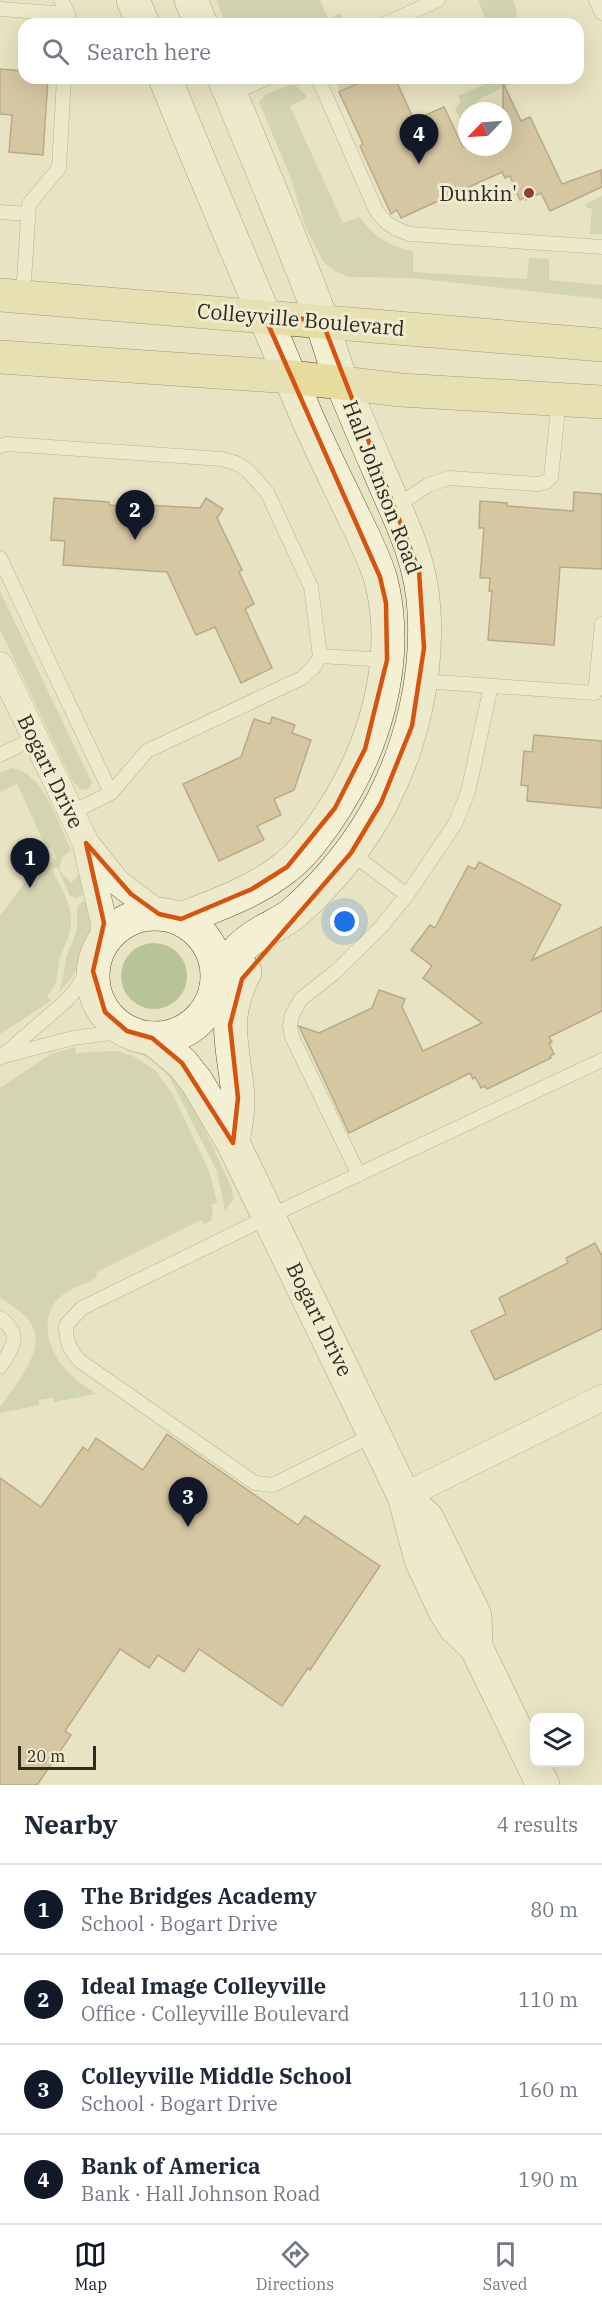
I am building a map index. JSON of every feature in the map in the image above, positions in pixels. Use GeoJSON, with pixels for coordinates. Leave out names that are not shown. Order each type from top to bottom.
{"type":"FeatureCollection","features":[{"type":"Feature","properties":{"kind":"main road","name":"Colleyville Boulevard"},"geometry":{"type":"LineString","coordinates":[[11,296],[264,315],[602,345]]}},
{"type":"Feature","properties":{"kind":"main road"},"geometry":{"type":"LineString","coordinates":[[0,357],[291,377],[401,390],[602,402]]}},
{"type":"Feature","properties":{"kind":"street"},"geometry":{"type":"LineString","coordinates":[[134,0],[141,18]]}},
{"type":"Feature","properties":{"kind":"street"},"geometry":{"type":"LineString","coordinates":[[191,0],[198,18]]}},
{"type":"Feature","properties":{"kind":"street","name":"Hall Johnson Road"},"geometry":{"type":"LineString","coordinates":[[168,84],[312,429],[366,542],[380,577],[386,603],[387,660],[374,721],[350,784],[302,853],[271,879],[231,900],[170,916]]}},
{"type":"Feature","properties":{"kind":"street","name":"Hall Johnson Road"},"geometry":{"type":"LineString","coordinates":[[210,1001],[226,964],[234,953],[254,936],[292,915],[351,853],[381,803],[404,753],[412,726],[424,648],[424,611],[419,571],[395,507],[342,382],[322,321],[227,86]]}},
{"type":"Feature","properties":{"kind":"street"},"geometry":{"type":"LineString","coordinates":[[387,660],[420,681]]}},
{"type":"Feature","properties":{"kind":"street","name":"Bogart Drive"},"geometry":{"type":"LineString","coordinates":[[0,665],[86,843],[117,882],[170,916]]}},
{"type":"Feature","properties":{"kind":"street"},"geometry":{"type":"LineString","coordinates":[[321,827],[351,853]]}},
{"type":"Feature","properties":{"kind":"street","name":"Bogart Drive"},"geometry":{"type":"LineString","coordinates":[[86,843],[102,914],[99,949]]}},
{"type":"Feature","properties":{"kind":"street"},"geometry":{"type":"LineString","coordinates":[[143,914],[170,916],[200,933],[210,948],[216,964],[210,1001],[190,1027],[172,1036],[140,1034],[115,1023],[98,1000],[94,986],[99,949],[113,929],[127,920],[143,914]]}},
{"type":"Feature","properties":{"kind":"street"},"geometry":{"type":"LineString","coordinates":[[233,1143],[238,1098],[230,1044],[231,1011],[235,995],[248,967],[292,915]]}},
{"type":"Feature","properties":{"kind":"street","name":"Bogart Drive"},"geometry":{"type":"LineString","coordinates":[[210,1001],[212,1062],[233,1143]]}},
{"type":"Feature","properties":{"kind":"street","name":"Bogart Drive"},"geometry":{"type":"LineString","coordinates":[[140,1034],[182,1063],[197,1082],[233,1143],[404,1497],[427,1518],[468,1600],[475,1616],[476,1647],[543,1785]]}},
{"type":"Feature","properties":{"kind":"street"},"geometry":{"type":"LineString","coordinates":[[404,1497],[602,1398]]}},
{"type":"Feature","properties":{"kind":"lane"},"geometry":{"type":"LineString","coordinates":[[61,0],[68,18]]}},
{"type":"Feature","properties":{"kind":"lane"},"geometry":{"type":"LineString","coordinates":[[398,18],[438,0]]}},
{"type":"Feature","properties":{"kind":"lane"},"geometry":{"type":"LineString","coordinates":[[596,0],[602,13]]}},
{"type":"Feature","properties":{"kind":"lane"},"geometry":{"type":"LineString","coordinates":[[0,9],[61,18]]}},
{"type":"Feature","properties":{"kind":"lane"},"geometry":{"type":"LineString","coordinates":[[11,296],[29,204],[59,168],[64,84]]}},
{"type":"Feature","properties":{"kind":"lane"},"geometry":{"type":"LineString","coordinates":[[321,84],[376,210],[382,220],[395,229],[411,234],[602,247]]}},
{"type":"Feature","properties":{"kind":"lane"},"geometry":{"type":"LineString","coordinates":[[0,212],[28,214]]}},
{"type":"Feature","properties":{"kind":"lane"},"geometry":{"type":"LineString","coordinates":[[395,507],[428,485],[449,478],[538,484],[546,482],[551,477],[559,400]]}},
{"type":"Feature","properties":{"kind":"lane"},"geometry":{"type":"LineString","coordinates":[[0,446],[7,444],[222,459],[236,463],[247,470],[267,492],[311,588],[320,656],[314,667],[302,678],[147,751],[111,793],[71,813]]}},
{"type":"Feature","properties":{"kind":"lane"},"geometry":{"type":"LineString","coordinates":[[0,558],[111,793]]}},
{"type":"Feature","properties":{"kind":"lane"},"geometry":{"type":"LineString","coordinates":[[420,681],[599,693],[602,624]]}},
{"type":"Feature","properties":{"kind":"lane"},"geometry":{"type":"LineString","coordinates":[[320,656],[387,660]]}},
{"type":"Feature","properties":{"kind":"lane"},"geometry":{"type":"LineString","coordinates":[[359,1174],[292,1037],[290,1026],[292,1015],[301,999],[369,940],[407,895],[455,824],[462,811],[491,686]]}},
{"type":"Feature","properties":{"kind":"lane"},"geometry":{"type":"LineString","coordinates":[[0,755],[35,738]]}},
{"type":"Feature","properties":{"kind":"lane"},"geometry":{"type":"LineString","coordinates":[[351,853],[407,895]]}},
{"type":"Feature","properties":{"kind":"lane"},"geometry":{"type":"LineString","coordinates":[[1,1058],[67,1000],[77,988],[99,949]]}},
{"type":"Feature","properties":{"kind":"lane"},"geometry":{"type":"LineString","coordinates":[[1,1058],[74,1038],[140,1034]]}},
{"type":"Feature","properties":{"kind":"lane"},"geometry":{"type":"LineString","coordinates":[[375,1434],[273,1485],[255,1483],[80,1362],[70,1350],[66,1338],[66,1324],[82,1308],[270,1216],[602,1060]]}},
{"type":"Feature","properties":{"kind":"lane"},"geometry":{"type":"LineString","coordinates":[[0,1318],[10,1325],[15,1337],[11,1351],[0,1367]]}},
{"type":"Feature","properties":{"kind":"highlighted area"},"geometry":{"type":"Polygon","coordinates":[[[264,315],[322,321],[419,571],[424,648],[412,726],[381,803],[351,853],[242,979],[230,1025],[238,1098],[233,1143],[182,1063],[152,1038],[127,1031],[105,1012],[93,971],[104,923],[86,843],[131,894],[159,914],[181,919],[252,889],[287,867],[335,808],[365,749],[387,660],[386,603],[380,577],[264,315]]]}},
{"type":"Feature","properties":{"kind":"green space"},"geometry":{"type":"Polygon","coordinates":[[[216,0],[320,0],[328,18],[224,18],[216,0]]]}},
{"type":"Feature","properties":{"kind":"green space"},"geometry":{"type":"Polygon","coordinates":[[[478,0],[513,0],[515,18],[485,18],[478,0]]]}},
{"type":"Feature","properties":{"kind":"green space"},"geometry":{"type":"Polygon","coordinates":[[[341,13],[342,18],[330,18],[341,13]]]}},
{"type":"Feature","properties":{"kind":"green space"},"geometry":{"type":"Polygon","coordinates":[[[338,84],[357,84],[339,92],[338,84]]]}},
{"type":"Feature","properties":{"kind":"green space"},"geometry":{"type":"Polygon","coordinates":[[[485,84],[511,84],[477,102],[461,102],[458,96],[485,84]]]}},
{"type":"Feature","properties":{"kind":"green space"},"geometry":{"type":"Polygon","coordinates":[[[295,85],[306,95],[306,98],[290,106],[343,223],[360,217],[383,240],[413,251],[413,272],[527,279],[529,258],[549,259],[549,280],[602,285],[602,299],[412,278],[349,277],[337,272],[324,263],[305,226],[290,176],[259,102],[266,94],[295,85]]]}},
{"type":"Feature","properties":{"kind":"green space"},"geometry":{"type":"Polygon","coordinates":[[[602,196],[602,234],[590,234],[592,209],[587,208],[585,204],[602,196]]]}},
{"type":"Feature","properties":{"kind":"green space"},"geometry":{"type":"Polygon","coordinates":[[[0,591],[92,783],[89,789],[81,790],[73,782],[0,630],[0,591]]]}},
{"type":"Feature","properties":{"kind":"green space"},"geometry":{"type":"Polygon","coordinates":[[[12,768],[33,779],[49,801],[71,850],[62,857],[59,870],[71,883],[82,872],[89,892],[76,898],[70,896],[57,867],[52,869],[69,907],[71,923],[55,984],[47,995],[51,1001],[0,1034],[0,916],[34,870],[57,859],[52,847],[47,849],[17,784],[0,792],[0,773],[12,768]]]}},
{"type":"Feature","properties":{"kind":"green space"},"geometry":{"type":"Polygon","coordinates":[[[91,898],[89,939],[86,951],[75,972],[57,995],[66,958],[76,931],[79,904],[91,898]]]}},
{"type":"Feature","properties":{"kind":"green space"},"geometry":{"type":"Polygon","coordinates":[[[148,943],[160,943],[178,952],[185,963],[187,976],[185,989],[178,1000],[167,1007],[148,1009],[135,1004],[126,995],[121,982],[121,970],[126,957],[135,948],[148,943]]]}},
{"type":"Feature","properties":{"kind":"green space"},"geometry":{"type":"Polygon","coordinates":[[[118,1045],[148,1051],[180,1077],[232,1188],[233,1200],[225,1211],[217,1171],[169,1076],[147,1057],[118,1045]]]}},
{"type":"Feature","properties":{"kind":"green space"},"geometry":{"type":"Polygon","coordinates":[[[75,1047],[76,1053],[116,1051],[133,1056],[156,1071],[173,1095],[209,1171],[217,1202],[211,1205],[213,1211],[211,1221],[204,1224],[201,1220],[97,1272],[96,1278],[67,1292],[52,1307],[48,1327],[52,1348],[73,1377],[96,1394],[54,1402],[53,1398],[39,1400],[39,1405],[0,1413],[0,1407],[30,1362],[35,1337],[32,1325],[23,1314],[0,1298],[0,1088],[51,1054],[75,1047]]]}},
{"type":"Feature","properties":{"kind":"building"},"geometry":{"type":"Polygon","coordinates":[[[0,69],[18,70],[18,84],[48,84],[43,155],[9,152],[12,115],[0,114],[0,69]]]}},
{"type":"Feature","properties":{"kind":"building"},"geometry":{"type":"Polygon","coordinates":[[[357,84],[398,84],[414,120],[444,107],[458,136],[458,156],[512,156],[512,102],[521,121],[530,117],[562,184],[601,170],[602,187],[550,211],[541,193],[526,200],[525,197],[520,200],[510,176],[505,178],[502,172],[401,218],[397,210],[391,214],[360,146],[363,144],[339,92],[357,84]]]}},
{"type":"Feature","properties":{"kind":"building"},"geometry":{"type":"Polygon","coordinates":[[[503,84],[512,102],[503,102],[503,84]]]}},
{"type":"Feature","properties":{"kind":"building"},"geometry":{"type":"Polygon","coordinates":[[[574,492],[602,494],[602,569],[560,567],[554,645],[488,640],[492,591],[489,591],[490,578],[480,578],[484,528],[479,528],[480,501],[507,503],[507,506],[573,511],[574,492]]]}},
{"type":"Feature","properties":{"kind":"building"},"geometry":{"type":"Polygon","coordinates":[[[54,498],[109,502],[109,505],[146,508],[147,505],[200,508],[206,498],[223,509],[217,518],[242,570],[239,572],[254,604],[245,609],[272,668],[241,683],[215,627],[196,635],[167,572],[63,565],[65,541],[51,540],[54,498]]]}},
{"type":"Feature","properties":{"kind":"building"},"geometry":{"type":"Polygon","coordinates":[[[272,717],[295,725],[292,733],[311,740],[294,790],[274,799],[281,815],[257,826],[264,840],[219,861],[183,784],[241,757],[254,719],[270,724],[272,717]]]}},
{"type":"Feature","properties":{"kind":"building"},"geometry":{"type":"Polygon","coordinates":[[[534,735],[602,741],[602,808],[527,801],[528,786],[521,785],[524,751],[532,752],[534,735]]]}},
{"type":"Feature","properties":{"kind":"building"},"geometry":{"type":"Polygon","coordinates":[[[479,862],[561,905],[532,960],[602,927],[602,1011],[549,1037],[554,1054],[550,1056],[551,1058],[487,1089],[485,1086],[481,1088],[470,1073],[349,1133],[299,1026],[319,1033],[372,1008],[379,990],[405,999],[402,1007],[423,1051],[482,1023],[423,978],[432,966],[411,950],[430,925],[435,928],[468,866],[475,869],[479,862]]]}},
{"type":"Feature","properties":{"kind":"building"},"geometry":{"type":"Polygon","coordinates":[[[595,1243],[602,1256],[602,1329],[495,1380],[471,1331],[506,1314],[499,1298],[568,1263],[566,1258],[595,1243]]]}},
{"type":"Feature","properties":{"kind":"building"},"geometry":{"type":"Polygon","coordinates":[[[167,1434],[298,1525],[305,1516],[380,1566],[310,1670],[308,1668],[282,1706],[199,1649],[184,1672],[158,1655],[149,1668],[120,1649],[65,1731],[71,1735],[37,1785],[0,1785],[0,1478],[41,1507],[83,1447],[88,1451],[96,1438],[143,1470],[167,1434]]]}},
{"type":"Feature","properties":{"kind":"place","name":"Bank of America"},"geometry":{"type":"Point","coordinates":[419,164]}},
{"type":"Feature","properties":{"kind":"place","name":"Dunkin'"},"geometry":{"type":"Point","coordinates":[529,193]}},
{"type":"Feature","properties":{"kind":"place","name":"Ideal Image Colleyville"},"geometry":{"type":"Point","coordinates":[135,540]}},
{"type":"Feature","properties":{"kind":"place","name":"The Bridges Academy"},"geometry":{"type":"Point","coordinates":[30,888]}},
{"type":"Feature","properties":{"kind":"place","name":"Colleyville Middle School"},"geometry":{"type":"Point","coordinates":[188,1527]}}]}
